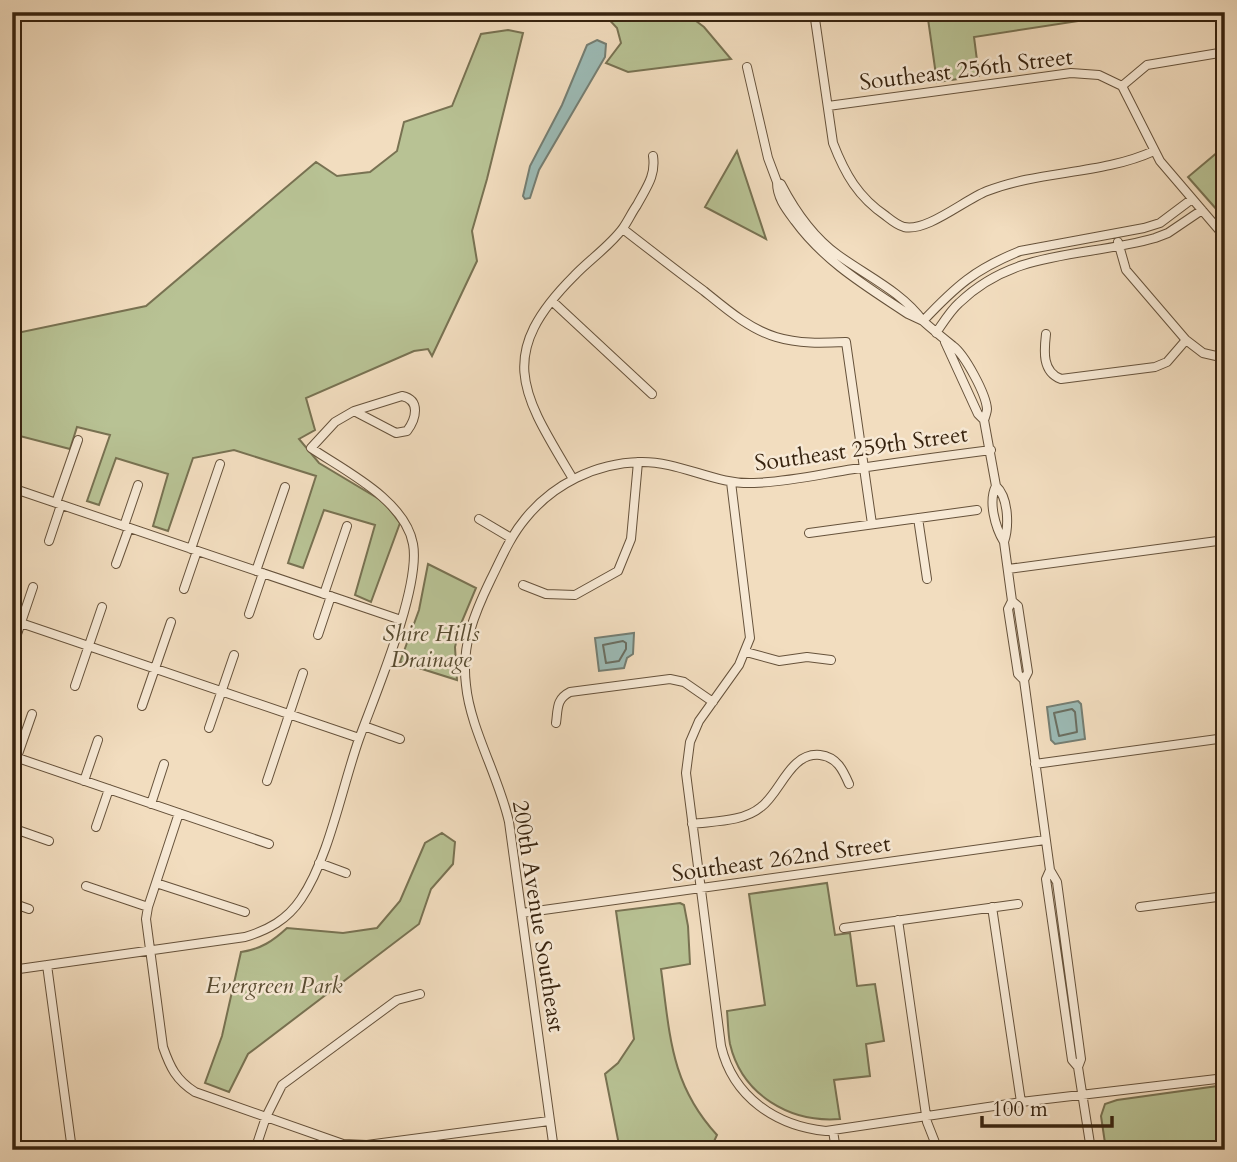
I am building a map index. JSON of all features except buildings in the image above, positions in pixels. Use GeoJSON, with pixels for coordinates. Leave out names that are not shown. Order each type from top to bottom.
{"type":"FeatureCollection","features":[{"type":"Feature","properties":{"kind":"street"},"geometry":{"type":"LineString","coordinates":[[814,12],[833,143],[855,188],[876,210],[899,225],[913,228],[927,224],[962,202],[1000,186],[1121,164],[1154,151]]}},
{"type":"Feature","properties":{"kind":"street"},"geometry":{"type":"LineString","coordinates":[[1225,52],[1147,65],[1122,86],[1132,101],[1154,151],[1225,237]]}},
{"type":"Feature","properties":{"kind":"street"},"geometry":{"type":"LineString","coordinates":[[747,67],[768,158],[784,207],[823,255],[908,314],[923,321],[945,342],[978,414],[984,420],[996,486],[992,494],[998,532],[1004,542],[1012,601],[1018,606],[1028,672],[1024,680],[1045,840],[1050,870],[1057,882],[1091,1150]]}},
{"type":"Feature","properties":{"kind":"street","name":"Southeast 256th Street"},"geometry":{"type":"LineString","coordinates":[[828,106],[1072,73],[1099,75],[1122,86]]}},
{"type":"Feature","properties":{"kind":"street"},"geometry":{"type":"LineString","coordinates":[[573,479],[538,419],[526,385],[524,366],[531,333],[552,301],[572,278],[623,229],[654,175],[653,156]]}},
{"type":"Feature","properties":{"kind":"street"},"geometry":{"type":"LineString","coordinates":[[923,321],[957,286],[1001,259],[1040,246],[1117,234],[1160,223],[1192,199]]}},
{"type":"Feature","properties":{"kind":"street"},"geometry":{"type":"LineString","coordinates":[[936,333],[957,304],[974,290],[1016,266],[1067,254],[1143,242],[1168,233],[1202,210]]}},
{"type":"Feature","properties":{"kind":"street"},"geometry":{"type":"LineString","coordinates":[[623,229],[732,313],[759,330],[795,341],[819,344],[845,342],[872,524]]}},
{"type":"Feature","properties":{"kind":"street"},"geometry":{"type":"LineString","coordinates":[[1117,234],[1126,271],[1186,340],[1203,353],[1225,358]]}},
{"type":"Feature","properties":{"kind":"street"},"geometry":{"type":"LineString","coordinates":[[552,301],[652,394]]}},
{"type":"Feature","properties":{"kind":"street"},"geometry":{"type":"LineString","coordinates":[[1046,334],[1044,351],[1048,369],[1061,379],[1155,367],[1167,362],[1186,340]]}},
{"type":"Feature","properties":{"kind":"street"},"geometry":{"type":"LineString","coordinates":[[12,970],[245,937],[270,928],[291,912],[305,893],[319,863],[401,620],[413,570],[413,545],[407,525],[386,498],[311,448],[321,434],[354,411],[402,396],[411,399],[415,414],[407,431],[396,433],[354,411]]}},
{"type":"Feature","properties":{"kind":"street"},"geometry":{"type":"LineString","coordinates":[[49,541],[78,440]]}},
{"type":"Feature","properties":{"kind":"street","name":"Southeast 259th Street"},"geometry":{"type":"LineString","coordinates":[[573,479],[604,467],[638,461],[663,463],[731,482],[771,482],[991,450]]}},
{"type":"Feature","properties":{"kind":"street"},"geometry":{"type":"LineString","coordinates":[[523,585],[546,594],[575,595],[618,571],[631,539],[638,461]]}},
{"type":"Feature","properties":{"kind":"street"},"geometry":{"type":"LineString","coordinates":[[184,589],[220,464]]}},
{"type":"Feature","properties":{"kind":"street","name":"200th Avenue Southeast"},"geometry":{"type":"LineString","coordinates":[[554,1150],[506,806],[468,702],[465,653],[469,628],[511,538],[550,494],[573,479]]}},
{"type":"Feature","properties":{"kind":"street"},"geometry":{"type":"LineString","coordinates":[[731,482],[750,638],[746,652],[699,722],[687,757],[686,774],[723,1054],[734,1079],[757,1105],[769,1114],[789,1124],[812,1130],[833,1131],[1021,1102],[1225,1078]]}},
{"type":"Feature","properties":{"kind":"street"},"geometry":{"type":"LineString","coordinates":[[116,564],[138,485]]}},
{"type":"Feature","properties":{"kind":"street"},"geometry":{"type":"LineString","coordinates":[[249,614],[285,487]]}},
{"type":"Feature","properties":{"kind":"street"},"geometry":{"type":"LineString","coordinates":[[12,488],[401,620]]}},
{"type":"Feature","properties":{"kind":"street"},"geometry":{"type":"LineString","coordinates":[[809,533],[977,510]]}},
{"type":"Feature","properties":{"kind":"street"},"geometry":{"type":"LineString","coordinates":[[918,518],[927,579]]}},
{"type":"Feature","properties":{"kind":"street"},"geometry":{"type":"LineString","coordinates":[[479,519],[511,538]]}},
{"type":"Feature","properties":{"kind":"street"},"geometry":{"type":"LineString","coordinates":[[318,635],[346,526]]}},
{"type":"Feature","properties":{"kind":"street"},"geometry":{"type":"LineString","coordinates":[[1008,569],[1225,540]]}},
{"type":"Feature","properties":{"kind":"street"},"geometry":{"type":"LineString","coordinates":[[12,649],[17,622],[33,587]]}},
{"type":"Feature","properties":{"kind":"street"},"geometry":{"type":"LineString","coordinates":[[75,686],[102,607]]}},
{"type":"Feature","properties":{"kind":"street"},"geometry":{"type":"LineString","coordinates":[[17,622],[359,738]]}},
{"type":"Feature","properties":{"kind":"street"},"geometry":{"type":"LineString","coordinates":[[142,706],[171,622]]}},
{"type":"Feature","properties":{"kind":"street"},"geometry":{"type":"LineString","coordinates":[[746,652],[779,661],[807,657],[831,660]]}},
{"type":"Feature","properties":{"kind":"street"},"geometry":{"type":"LineString","coordinates":[[209,728],[234,655]]}},
{"type":"Feature","properties":{"kind":"street"},"geometry":{"type":"LineString","coordinates":[[267,781],[303,673]]}},
{"type":"Feature","properties":{"kind":"street"},"geometry":{"type":"LineString","coordinates":[[556,723],[558,703],[562,696],[569,692],[664,679],[684,682],[713,702]]}},
{"type":"Feature","properties":{"kind":"street"},"geometry":{"type":"LineString","coordinates":[[32,715],[15,757],[269,844]]}},
{"type":"Feature","properties":{"kind":"street"},"geometry":{"type":"LineString","coordinates":[[364,726],[400,739]]}},
{"type":"Feature","properties":{"kind":"street"},"geometry":{"type":"LineString","coordinates":[[1035,764],[1225,738]]}},
{"type":"Feature","properties":{"kind":"street"},"geometry":{"type":"LineString","coordinates":[[84,780],[98,740]]}},
{"type":"Feature","properties":{"kind":"street"},"geometry":{"type":"LineString","coordinates":[[692,824],[737,818],[761,807],[793,766],[807,757],[824,755],[836,761],[849,785]]}},
{"type":"Feature","properties":{"kind":"street"},"geometry":{"type":"LineString","coordinates":[[151,804],[164,764]]}},
{"type":"Feature","properties":{"kind":"street"},"geometry":{"type":"LineString","coordinates":[[96,827],[109,789]]}},
{"type":"Feature","properties":{"kind":"street"},"geometry":{"type":"LineString","coordinates":[[179,813],[146,919],[163,1047],[169,1067],[178,1080],[195,1092],[343,1144],[367,1145],[550,1121]]}},
{"type":"Feature","properties":{"kind":"street"},"geometry":{"type":"LineString","coordinates":[[12,828],[48,841]]}},
{"type":"Feature","properties":{"kind":"street","name":"Southeast 262nd Street"},"geometry":{"type":"LineString","coordinates":[[522,913],[1045,840]]}},
{"type":"Feature","properties":{"kind":"street"},"geometry":{"type":"LineString","coordinates":[[319,863],[346,873]]}},
{"type":"Feature","properties":{"kind":"street"},"geometry":{"type":"LineString","coordinates":[[156,883],[245,912]]}},
{"type":"Feature","properties":{"kind":"street"},"geometry":{"type":"LineString","coordinates":[[86,886],[148,907]]}},
{"type":"Feature","properties":{"kind":"street"},"geometry":{"type":"LineString","coordinates":[[1140,907],[1225,896]]}},
{"type":"Feature","properties":{"kind":"street"},"geometry":{"type":"LineString","coordinates":[[12,903],[29,909]]}},
{"type":"Feature","properties":{"kind":"street"},"geometry":{"type":"LineString","coordinates":[[844,928],[1018,904]]}},
{"type":"Feature","properties":{"kind":"street"},"geometry":{"type":"LineString","coordinates":[[992,907],[1021,1102]]}},
{"type":"Feature","properties":{"kind":"street"},"geometry":{"type":"LineString","coordinates":[[898,920],[926,1117],[929,1133],[938,1150]]}},
{"type":"Feature","properties":{"kind":"street"},"geometry":{"type":"LineString","coordinates":[[47,965],[72,1150]]}},
{"type":"Feature","properties":{"kind":"street"},"geometry":{"type":"LineString","coordinates":[[255,1150],[278,1091],[288,1080],[397,1000],[420,994]]}},
{"type":"Feature","properties":{"kind":"street"},"geometry":{"type":"LineString","coordinates":[[833,1131],[836,1150]]}},
{"type":"Feature","properties":{"kind":"green space"},"geometry":{"type":"Polygon","coordinates":[[[577,12],[684,12],[704,27],[731,59],[628,72],[606,63],[621,43],[617,28],[604,14],[587,15],[577,12]]]}},
{"type":"Feature","properties":{"kind":"green space"},"geometry":{"type":"Polygon","coordinates":[[[927,12],[1137,12],[974,37],[979,76],[937,82],[927,12]]]}},
{"type":"Feature","properties":{"kind":"green space"},"geometry":{"type":"Polygon","coordinates":[[[508,30],[523,33],[472,231],[477,261],[432,356],[428,349],[414,351],[306,398],[315,430],[299,439],[319,463],[384,502],[400,523],[371,602],[355,595],[375,525],[324,510],[303,568],[288,563],[316,476],[234,450],[193,458],[168,531],[153,526],[168,474],[116,458],[99,505],[87,501],[110,435],[77,427],[70,449],[12,434],[12,334],[146,306],[316,162],[337,176],[370,172],[397,151],[404,122],[452,106],[481,34],[508,30]]]}},
{"type":"Feature","properties":{"kind":"green space"},"geometry":{"type":"Polygon","coordinates":[[[1225,146],[1225,219],[1188,177],[1225,146]]]}},
{"type":"Feature","properties":{"kind":"green space"},"geometry":{"type":"Polygon","coordinates":[[[737,151],[766,239],[705,207],[737,151]]]}},
{"type":"Feature","properties":{"kind":"green space","name":"Shire Hills Drainage"},"geometry":{"type":"Polygon","coordinates":[[[428,564],[476,588],[460,626],[455,647],[457,680],[400,662],[419,610],[428,564]]]}},
{"type":"Feature","properties":{"kind":"green space","name":"Evergreen Park"},"geometry":{"type":"Polygon","coordinates":[[[442,833],[455,842],[453,864],[431,889],[419,924],[248,1054],[229,1092],[205,1083],[222,1036],[241,952],[266,944],[287,928],[343,933],[377,928],[400,901],[425,843],[442,833]]]}},
{"type":"Feature","properties":{"kind":"green space"},"geometry":{"type":"Polygon","coordinates":[[[827,883],[835,935],[850,933],[857,986],[875,984],[884,1041],[866,1044],[870,1076],[834,1080],[840,1119],[803,1116],[771,1102],[757,1091],[736,1062],[730,1044],[727,1011],[765,1005],[749,894],[827,883]]]}},
{"type":"Feature","properties":{"kind":"green space"},"geometry":{"type":"Polygon","coordinates":[[[680,903],[684,905],[688,926],[690,964],[661,969],[670,1037],[681,1077],[690,1097],[717,1135],[710,1150],[620,1150],[605,1074],[618,1063],[634,1039],[616,911],[680,903]]]}},
{"type":"Feature","properties":{"kind":"green space"},"geometry":{"type":"Polygon","coordinates":[[[1225,1085],[1225,1150],[1106,1150],[1101,1116],[1105,1104],[1225,1085]]]}},
{"type":"Feature","properties":{"kind":"water"},"geometry":{"type":"Polygon","coordinates":[[[597,40],[606,44],[605,57],[539,170],[530,198],[525,199],[523,196],[530,166],[562,105],[587,45],[597,40]]]}},
{"type":"Feature","properties":{"kind":"water"},"geometry":{"type":"Polygon","coordinates":[[[634,633],[633,654],[627,658],[624,668],[599,671],[595,638],[634,633]]]}},
{"type":"Feature","properties":{"kind":"water"},"geometry":{"type":"Polygon","coordinates":[[[1078,701],[1081,704],[1085,739],[1055,744],[1051,740],[1047,707],[1078,701]]]}}]}
